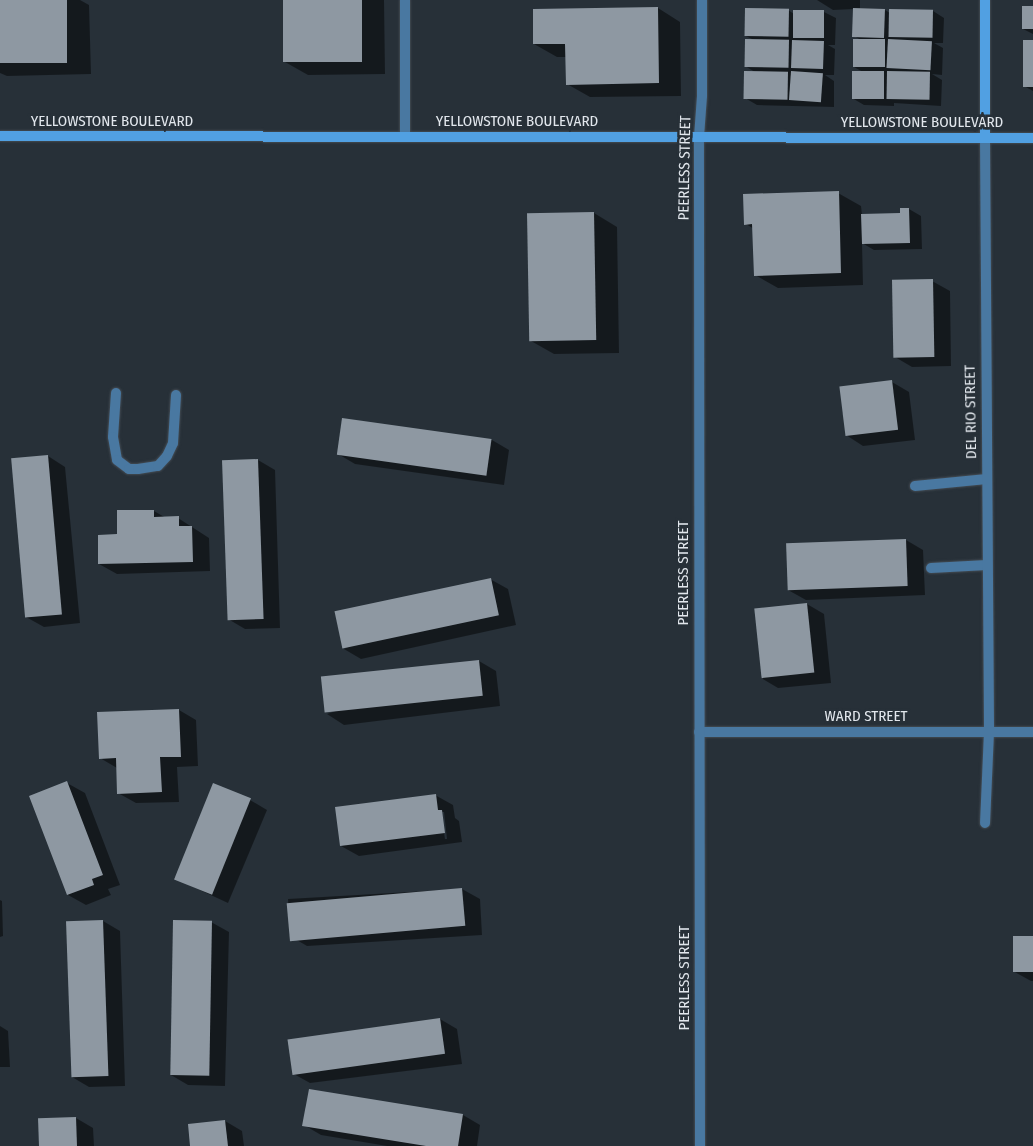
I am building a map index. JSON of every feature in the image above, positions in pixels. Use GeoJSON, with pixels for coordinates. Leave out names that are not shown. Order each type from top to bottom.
{"type":"FeatureCollection","features":[{"type":"Feature","properties":{"kind":"street"},"geometry":{"type":"LineString","coordinates":[[405,0],[405,137]]}},
{"type":"Feature","properties":{"kind":"street","name":"PEERLESS STREET"},"geometry":{"type":"LineString","coordinates":[[700,1146],[699,137],[702,96],[702,0]]}},
{"type":"Feature","properties":{"kind":"street","name":"DEL RIO STREET"},"geometry":{"type":"LineString","coordinates":[[985,0],[989,732],[985,823]]}},
{"type":"Feature","properties":{"kind":"street","name":"YELLOWSTONE BOULEVARD"},"geometry":{"type":"LineString","coordinates":[[0,136],[1033,138]]}},
{"type":"Feature","properties":{"kind":"street"},"geometry":{"type":"LineString","coordinates":[[116,392],[113,437],[117,460],[129,469],[158,466],[167,456],[175,430],[176,395]]}},
{"type":"Feature","properties":{"kind":"street"},"geometry":{"type":"LineString","coordinates":[[915,486],[987,479]]}},
{"type":"Feature","properties":{"kind":"street"},"geometry":{"type":"LineString","coordinates":[[931,568],[987,565]]}},
{"type":"Feature","properties":{"kind":"street","name":"WARD STREET"},"geometry":{"type":"LineString","coordinates":[[700,732],[1033,732]]}},
{"type":"Feature","properties":{"kind":"building"},"geometry":{"type":"Polygon","coordinates":[[[0,0],[67,0],[67,63],[0,63],[0,0]]]}},
{"type":"Feature","properties":{"kind":"building"},"geometry":{"type":"Polygon","coordinates":[[[283,0],[362,0],[362,62],[283,62],[283,0]]]}},
{"type":"Feature","properties":{"kind":"building"},"geometry":{"type":"Polygon","coordinates":[[[1022,6],[1033,6],[1033,29],[1022,29],[1022,6]]]}},
{"type":"Feature","properties":{"kind":"building"},"geometry":{"type":"Polygon","coordinates":[[[658,7],[659,83],[566,85],[565,44],[533,44],[533,9],[658,7]]]}},
{"type":"Feature","properties":{"kind":"building"},"geometry":{"type":"Polygon","coordinates":[[[745,8],[789,9],[789,37],[745,36],[745,8]]]}},
{"type":"Feature","properties":{"kind":"building"},"geometry":{"type":"Polygon","coordinates":[[[853,8],[885,9],[884,38],[852,37],[853,8]]]}},
{"type":"Feature","properties":{"kind":"building"},"geometry":{"type":"Polygon","coordinates":[[[889,9],[933,10],[933,38],[889,37],[889,9]]]}},
{"type":"Feature","properties":{"kind":"building"},"geometry":{"type":"Polygon","coordinates":[[[793,10],[824,10],[824,38],[793,38],[793,10]]]}},
{"type":"Feature","properties":{"kind":"building"},"geometry":{"type":"Polygon","coordinates":[[[745,39],[789,40],[789,68],[745,67],[745,39]]]}},
{"type":"Feature","properties":{"kind":"building"},"geometry":{"type":"Polygon","coordinates":[[[853,39],[885,39],[885,67],[853,67],[853,39]]]}},
{"type":"Feature","properties":{"kind":"building"},"geometry":{"type":"Polygon","coordinates":[[[888,39],[932,41],[930,70],[886,68],[888,39]]]}},
{"type":"Feature","properties":{"kind":"building"},"geometry":{"type":"Polygon","coordinates":[[[792,40],[824,41],[823,69],[791,68],[792,40]]]}},
{"type":"Feature","properties":{"kind":"building"},"geometry":{"type":"Polygon","coordinates":[[[1023,40],[1033,40],[1033,87],[1023,87],[1023,40]]]}},
{"type":"Feature","properties":{"kind":"building"},"geometry":{"type":"Polygon","coordinates":[[[744,71],[788,72],[788,100],[744,99],[744,71]]]}},
{"type":"Feature","properties":{"kind":"building"},"geometry":{"type":"Polygon","coordinates":[[[791,71],[823,73],[821,102],[789,100],[791,71]]]}},
{"type":"Feature","properties":{"kind":"building"},"geometry":{"type":"Polygon","coordinates":[[[852,71],[884,71],[884,99],[852,99],[852,71]]]}},
{"type":"Feature","properties":{"kind":"building"},"geometry":{"type":"Polygon","coordinates":[[[887,71],[930,72],[930,100],[887,99],[887,71]]]}},
{"type":"Feature","properties":{"kind":"building"},"geometry":{"type":"Polygon","coordinates":[[[839,191],[841,273],[754,276],[752,224],[744,225],[743,194],[839,191]]]}},
{"type":"Feature","properties":{"kind":"building"},"geometry":{"type":"Polygon","coordinates":[[[900,208],[909,208],[910,243],[862,244],[861,214],[900,213],[900,208]]]}},
{"type":"Feature","properties":{"kind":"building"},"geometry":{"type":"Polygon","coordinates":[[[594,212],[596,340],[529,341],[527,213],[594,212]]]}},
{"type":"Feature","properties":{"kind":"building"},"geometry":{"type":"Polygon","coordinates":[[[933,279],[934,357],[893,358],[892,280],[933,279]]]}},
{"type":"Feature","properties":{"kind":"building"},"geometry":{"type":"Polygon","coordinates":[[[892,380],[898,430],[845,436],[839,386],[892,380]]]}},
{"type":"Feature","properties":{"kind":"building"},"geometry":{"type":"Polygon","coordinates":[[[342,418],[492,439],[486,476],[337,455],[342,418]]]}},
{"type":"Feature","properties":{"kind":"building"},"geometry":{"type":"Polygon","coordinates":[[[48,455],[62,614],[25,618],[11,458],[48,455]]]}},
{"type":"Feature","properties":{"kind":"building"},"geometry":{"type":"Polygon","coordinates":[[[258,459],[264,619],[228,620],[222,460],[258,459]]]}},
{"type":"Feature","properties":{"kind":"building"},"geometry":{"type":"Polygon","coordinates":[[[117,510],[154,510],[154,517],[179,516],[179,526],[192,526],[193,562],[98,564],[98,535],[117,534],[117,510]]]}},
{"type":"Feature","properties":{"kind":"building"},"geometry":{"type":"Polygon","coordinates":[[[906,539],[908,586],[788,590],[786,543],[906,539]]]}},
{"type":"Feature","properties":{"kind":"building"},"geometry":{"type":"Polygon","coordinates":[[[491,578],[499,615],[342,648],[334,611],[491,578]]]}},
{"type":"Feature","properties":{"kind":"building"},"geometry":{"type":"Polygon","coordinates":[[[807,603],[814,673],[762,678],[754,609],[807,603]]]}},
{"type":"Feature","properties":{"kind":"building"},"geometry":{"type":"Polygon","coordinates":[[[479,660],[483,696],[325,712],[321,677],[479,660]]]}},
{"type":"Feature","properties":{"kind":"building"},"geometry":{"type":"Polygon","coordinates":[[[179,709],[181,757],[160,757],[162,792],[117,794],[116,758],[99,759],[97,712],[179,709]]]}},
{"type":"Feature","properties":{"kind":"building"},"geometry":{"type":"Polygon","coordinates":[[[67,781],[103,875],[92,879],[94,885],[67,895],[29,796],[67,781]]]}},
{"type":"Feature","properties":{"kind":"building"},"geometry":{"type":"Polygon","coordinates":[[[213,783],[251,798],[212,895],[174,879],[213,783]]]}},
{"type":"Feature","properties":{"kind":"building"},"geometry":{"type":"Polygon","coordinates":[[[436,794],[438,810],[442,810],[445,833],[340,846],[335,807],[436,794]]]}},
{"type":"Feature","properties":{"kind":"building"},"geometry":{"type":"Polygon","coordinates":[[[462,888],[465,926],[290,941],[287,903],[462,888]]]}},
{"type":"Feature","properties":{"kind":"building"},"geometry":{"type":"Polygon","coordinates":[[[103,920],[108,1076],[71,1077],[66,921],[103,920]]]}},
{"type":"Feature","properties":{"kind":"building"},"geometry":{"type":"Polygon","coordinates":[[[173,920],[212,921],[209,1076],[170,1075],[173,920]]]}},
{"type":"Feature","properties":{"kind":"building"},"geometry":{"type":"Polygon","coordinates":[[[1013,936],[1033,936],[1033,972],[1013,972],[1013,936]]]}},
{"type":"Feature","properties":{"kind":"building"},"geometry":{"type":"Polygon","coordinates":[[[440,1018],[445,1054],[293,1075],[287,1039],[440,1018]]]}},
{"type":"Feature","properties":{"kind":"building"},"geometry":{"type":"Polygon","coordinates":[[[309,1089],[463,1114],[458,1146],[426,1146],[302,1126],[309,1089]]]}},
{"type":"Feature","properties":{"kind":"building"},"geometry":{"type":"Polygon","coordinates":[[[76,1117],[77,1146],[39,1146],[38,1118],[76,1117]]]}},
{"type":"Feature","properties":{"kind":"building"},"geometry":{"type":"Polygon","coordinates":[[[225,1120],[228,1146],[190,1146],[188,1124],[225,1120]]]}}]}
